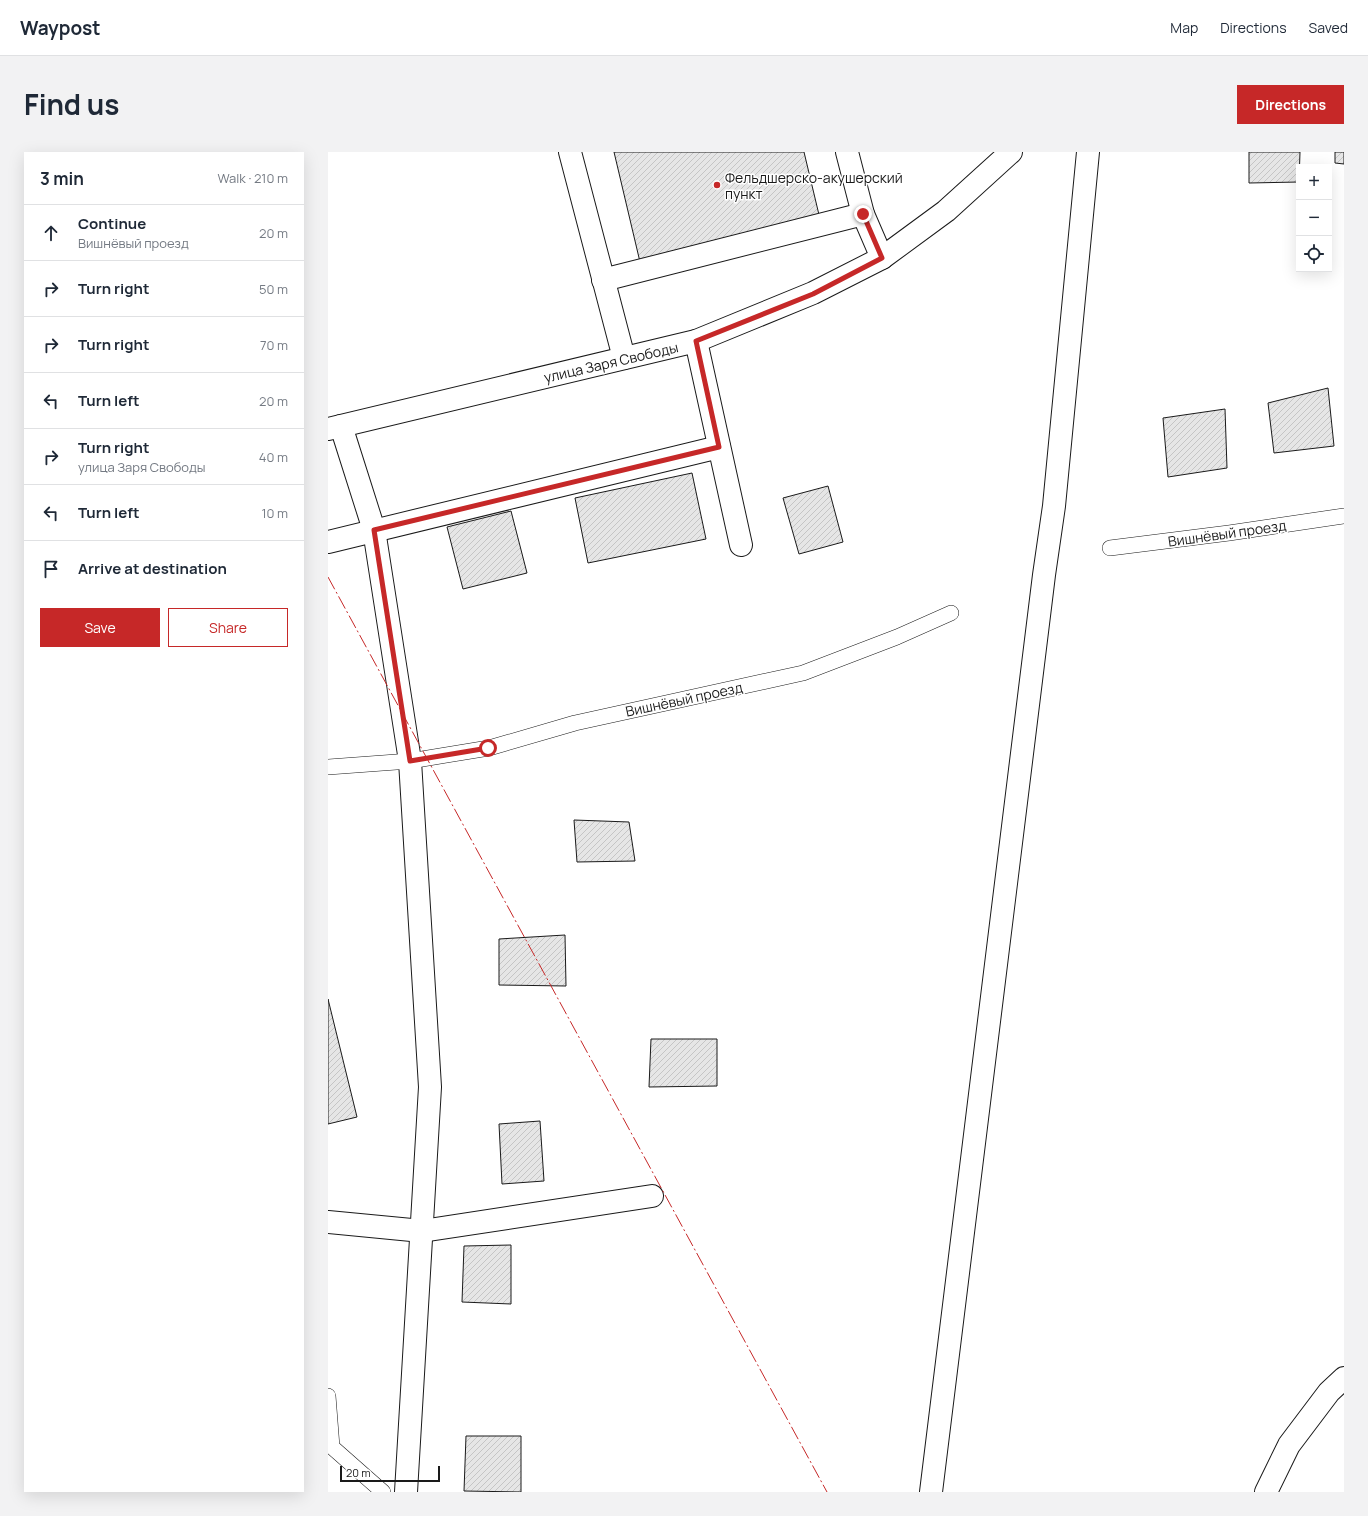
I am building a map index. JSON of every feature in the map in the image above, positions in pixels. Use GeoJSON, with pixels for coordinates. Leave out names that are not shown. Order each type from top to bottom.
{"type":"FeatureCollection","features":[{"type":"Feature","properties":{"kind":"street"},"geometry":{"type":"LineString","coordinates":[[570,152],[624,358]]}},
{"type":"Feature","properties":{"kind":"street"},"geometry":{"type":"LineString","coordinates":[[847,152],[863,214],[882,258]]}},
{"type":"Feature","properties":{"kind":"street","name":"улица Заря Свободы"},"geometry":{"type":"LineString","coordinates":[[334,427],[696,341],[813,294],[882,258],[946,211],[1011,152]]}},
{"type":"Feature","properties":{"kind":"street"},"geometry":{"type":"LineString","coordinates":[[931,1492],[1042,590],[1054,506],[1088,152]]}},
{"type":"Feature","properties":{"kind":"street"},"geometry":{"type":"LineString","coordinates":[[603,280],[863,214]]}},
{"type":"Feature","properties":{"kind":"street"},"geometry":{"type":"LineString","coordinates":[[696,341],[741,545]]}},
{"type":"Feature","properties":{"kind":"street"},"geometry":{"type":"LineString","coordinates":[[334,427],[374,530],[410,761],[430,1087],[406,1492]]}},
{"type":"Feature","properties":{"kind":"street"},"geometry":{"type":"LineString","coordinates":[[328,542],[719,447]]}},
{"type":"Feature","properties":{"kind":"street"},"geometry":{"type":"LineString","coordinates":[[328,1222],[422,1231],[652,1196]]}},
{"type":"Feature","properties":{"kind":"street"},"geometry":{"type":"LineString","coordinates":[[1266,1492],[1289,1445],[1329,1392],[1344,1378]]}},
{"type":"Feature","properties":{"kind":"lane","name":"Вишнёвый проезд"},"geometry":{"type":"LineString","coordinates":[[1110,548],[1229,534],[1344,516]]}},
{"type":"Feature","properties":{"kind":"lane","name":"Вишнёвый проезд"},"geometry":{"type":"LineString","coordinates":[[328,767],[410,761],[488,748],[575,723],[803,674],[951,614]]}},
{"type":"Feature","properties":{"kind":"lane"},"geometry":{"type":"LineString","coordinates":[[328,1396],[332,1448],[383,1492]]}},
{"type":"Feature","properties":{"kind":"building","name":"Фельдшерско-акушерский пункт"},"geometry":{"type":"Polygon","coordinates":[[[614,152],[804,152],[820,219],[640,262],[614,152]]]}},
{"type":"Feature","properties":{"kind":"building"},"geometry":{"type":"Polygon","coordinates":[[[1249,152],[1300,152],[1300,164],[1296,164],[1296,182],[1249,183],[1249,152]]]}},
{"type":"Feature","properties":{"kind":"building"},"geometry":{"type":"Polygon","coordinates":[[[1335,152],[1344,152],[1344,164],[1335,163],[1335,152]]]}},
{"type":"Feature","properties":{"kind":"building"},"geometry":{"type":"Polygon","coordinates":[[[1328,388],[1334,446],[1274,453],[1268,403],[1328,388]]]}},
{"type":"Feature","properties":{"kind":"building"},"geometry":{"type":"Polygon","coordinates":[[[1225,409],[1227,468],[1168,477],[1163,418],[1225,409]]]}},
{"type":"Feature","properties":{"kind":"building"},"geometry":{"type":"Polygon","coordinates":[[[692,473],[706,539],[588,563],[575,498],[692,473]]]}},
{"type":"Feature","properties":{"kind":"building"},"geometry":{"type":"Polygon","coordinates":[[[828,486],[843,542],[799,554],[783,498],[828,486]]]}},
{"type":"Feature","properties":{"kind":"building"},"geometry":{"type":"Polygon","coordinates":[[[511,511],[527,573],[463,589],[447,527],[511,511]]]}},
{"type":"Feature","properties":{"kind":"building"},"geometry":{"type":"Polygon","coordinates":[[[574,820],[629,822],[635,861],[577,862],[574,820]]]}},
{"type":"Feature","properties":{"kind":"building"},"geometry":{"type":"Polygon","coordinates":[[[565,935],[566,986],[499,985],[499,939],[565,935]]]}},
{"type":"Feature","properties":{"kind":"building"},"geometry":{"type":"Polygon","coordinates":[[[328,999],[357,1117],[328,1124],[328,999]]]}},
{"type":"Feature","properties":{"kind":"building"},"geometry":{"type":"Polygon","coordinates":[[[651,1039],[717,1039],[717,1086],[649,1087],[651,1039]]]}},
{"type":"Feature","properties":{"kind":"building"},"geometry":{"type":"Polygon","coordinates":[[[540,1121],[544,1181],[502,1184],[499,1124],[540,1121]]]}},
{"type":"Feature","properties":{"kind":"building"},"geometry":{"type":"Polygon","coordinates":[[[511,1245],[511,1304],[462,1302],[464,1246],[511,1245]]]}},
{"type":"Feature","properties":{"kind":"building"},"geometry":{"type":"Polygon","coordinates":[[[466,1436],[521,1436],[521,1492],[464,1491],[466,1436]]]}},
{"type":"Feature","properties":{"kind":"power"},"geometry":{"type":"LineString","coordinates":[[328,577],[827,1492]]}},
{"type":"Feature","properties":{"kind":"place","name":"Фельдшерско-акушерский пункт"},"geometry":{"type":"Point","coordinates":[717,185]}},
{"type":"Feature","properties":{"kind":"route"},"geometry":{"type":"LineString","coordinates":[[488,748],[410,761],[374,530],[719,447],[696,341],[813,294],[882,258],[863,214]]}}]}
